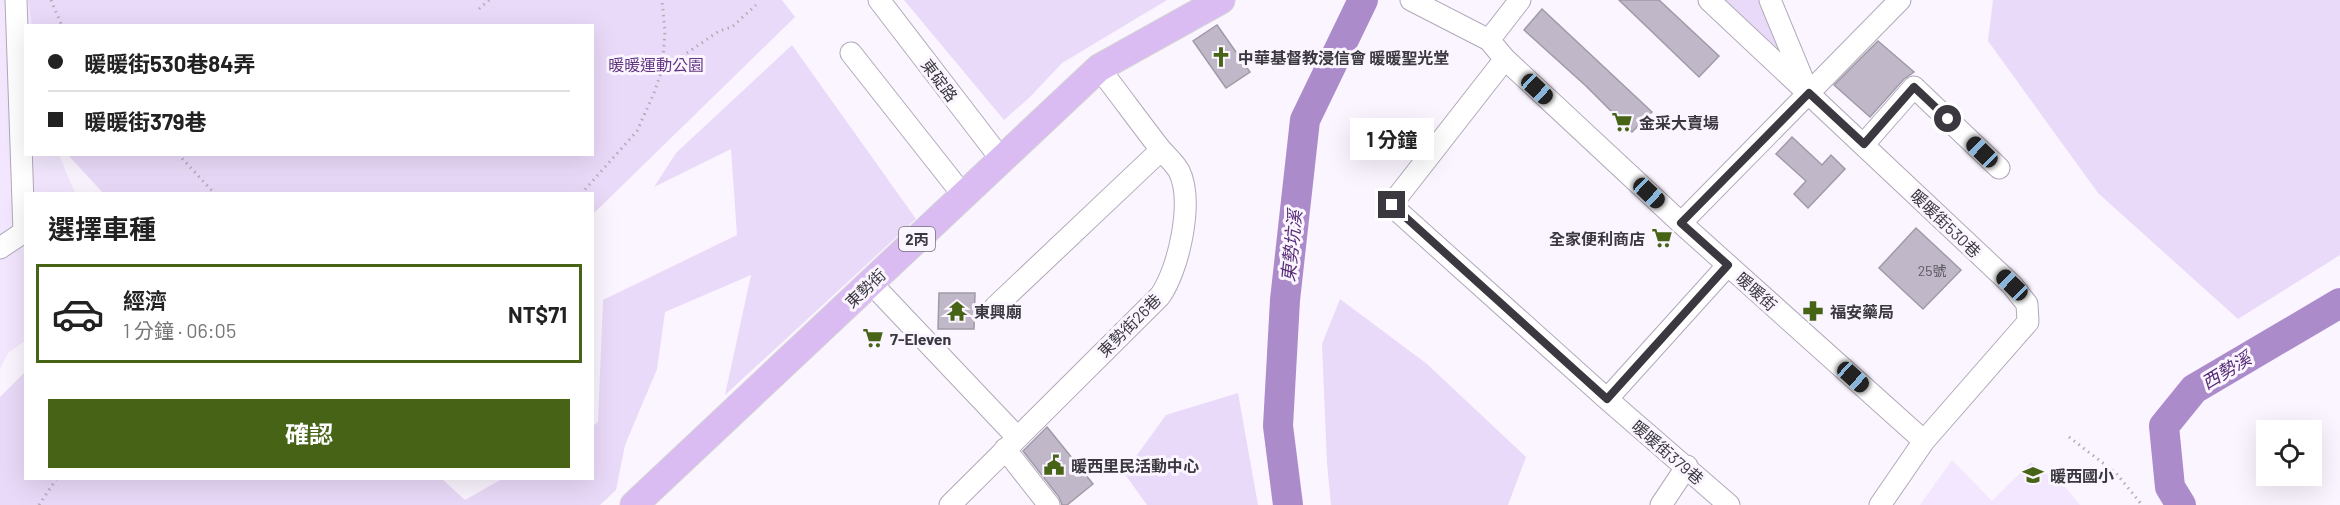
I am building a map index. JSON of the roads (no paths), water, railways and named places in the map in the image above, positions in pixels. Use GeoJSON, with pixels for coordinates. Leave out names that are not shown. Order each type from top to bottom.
{"type":"FeatureCollection","features":[{"type":"Feature","properties":{"kind":"main road","name":"東勢街"},"geometry":{"type":"LineString","coordinates":[[634,505],[1099,68],[1221,0]]}},
{"type":"Feature","properties":{"kind":"street"},"geometry":{"type":"LineString","coordinates":[[0,248],[24,232],[16,0]]}},
{"type":"Feature","properties":{"kind":"street","name":"東碇路"},"geometry":{"type":"LineString","coordinates":[[879,0],[1000,159]]}},
{"type":"Feature","properties":{"kind":"street"},"geometry":{"type":"LineString","coordinates":[[1490,40],[1520,0]]}},
{"type":"Feature","properties":{"kind":"street"},"geometry":{"type":"LineString","coordinates":[[1709,0],[1809,93]]}},
{"type":"Feature","properties":{"kind":"street","name":"暖暖街530巷"},"geometry":{"type":"LineString","coordinates":[[1770,0],[1809,93],[2012,285],[2027,304],[2028,322],[1924,441]]}},
{"type":"Feature","properties":{"kind":"street"},"geometry":{"type":"LineString","coordinates":[[1681,223],[1900,0]]}},
{"type":"Feature","properties":{"kind":"street","name":"暖暖街"},"geometry":{"type":"LineString","coordinates":[[1416,2],[1490,40],[1505,59],[1681,223],[1924,441]]}},
{"type":"Feature","properties":{"kind":"street"},"geometry":{"type":"LineString","coordinates":[[851,53],[963,195]]}},
{"type":"Feature","properties":{"kind":"street","name":"暖暖街379巷"},"geometry":{"type":"LineString","coordinates":[[1505,59],[1392,205],[1607,399],[1730,505]]}},
{"type":"Feature","properties":{"kind":"street","name":"東勢街26巷"},"geometry":{"type":"LineString","coordinates":[[950,505],[1160,296],[1168,284],[1183,228],[1185,193],[1179,171],[1099,68]]}},
{"type":"Feature","properties":{"kind":"street"},"geometry":{"type":"LineString","coordinates":[[1864,144],[1914,87],[1998,168]]}},
{"type":"Feature","properties":{"kind":"street"},"geometry":{"type":"LineString","coordinates":[[995,307],[1161,150]]}},
{"type":"Feature","properties":{"kind":"street"},"geometry":{"type":"LineString","coordinates":[[1607,399],[1728,265]]}},
{"type":"Feature","properties":{"kind":"street"},"geometry":{"type":"LineString","coordinates":[[871,283],[1011,443],[1049,505]]}},
{"type":"Feature","properties":{"kind":"street"},"geometry":{"type":"LineString","coordinates":[[1880,505],[1924,441]]}},
{"type":"Feature","properties":{"kind":"street"},"geometry":{"type":"LineString","coordinates":[[1661,505],[1687,466]]}},
{"type":"Feature","properties":{"kind":"waterway","name":"東勢坑溪"},"geometry":{"type":"LineString","coordinates":[[1288,505],[1278,426],[1285,300],[1305,120],[1363,0]]}},
{"type":"Feature","properties":{"kind":"waterway","name":"西勢溪"},"geometry":{"type":"LineString","coordinates":[[2181,505],[2170,487],[2164,426],[2194,389],[2340,303]]}},
{"type":"Feature","properties":{"kind":"place","name":"中華基督教浸信會 暖暖聖光堂"},"geometry":{"type":"Point","coordinates":[1221,57]}},
{"type":"Feature","properties":{"kind":"place","name":"金采大賣場"},"geometry":{"type":"Point","coordinates":[1622,122]}},
{"type":"Feature","properties":{"kind":"place","name":"全家便利商店"},"geometry":{"type":"Point","coordinates":[1662,238]}},
{"type":"Feature","properties":{"kind":"place","name":"東興廟"},"geometry":{"type":"Point","coordinates":[957,311]}},
{"type":"Feature","properties":{"kind":"place","name":"福安藥局"},"geometry":{"type":"Point","coordinates":[1813,311]}},
{"type":"Feature","properties":{"kind":"place","name":"7-Eleven"},"geometry":{"type":"Point","coordinates":[873,338]}},
{"type":"Feature","properties":{"kind":"place","name":"暖西里民活動中心"},"geometry":{"type":"Point","coordinates":[1054,465]}},
{"type":"Feature","properties":{"kind":"place","name":"暖西國小"},"geometry":{"type":"Point","coordinates":[2033,475]}},
{"type":"Feature","properties":{"kind":"park label","name":"暖暖運動公園"},"geometry":{"type":"Point","coordinates":[656,64]}}]}
